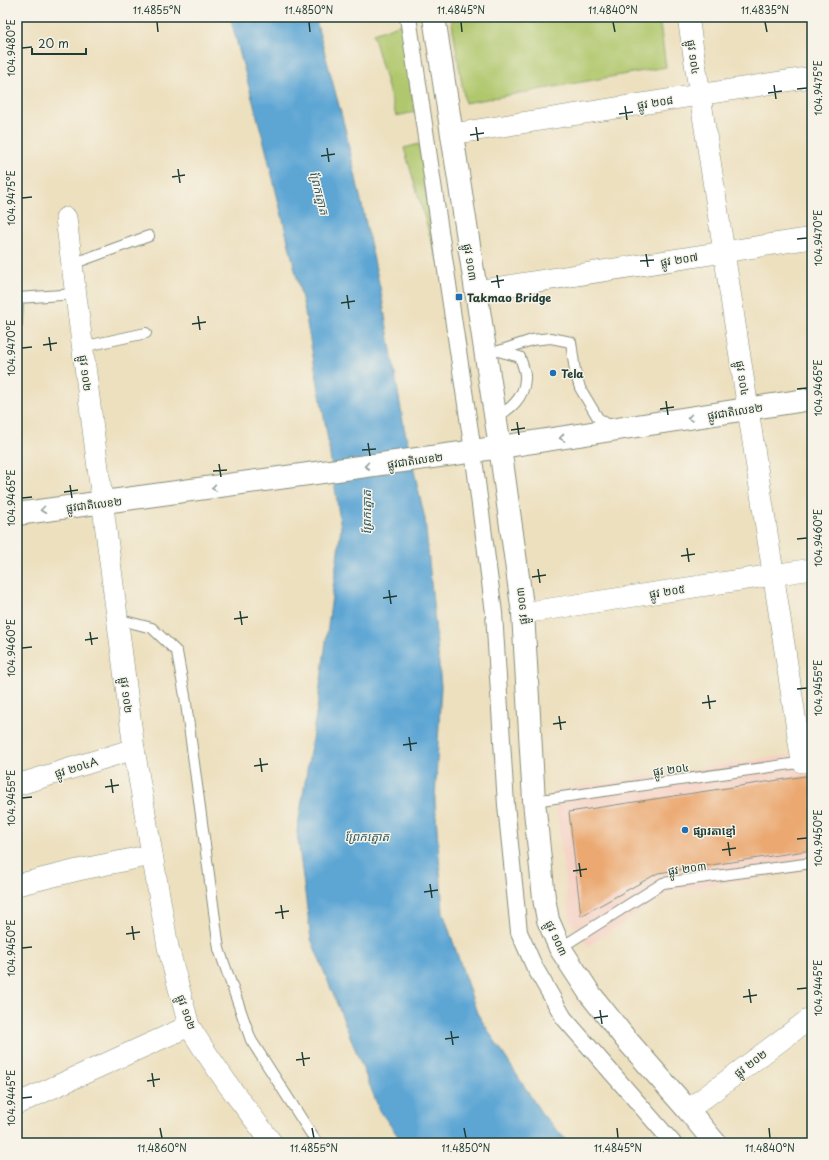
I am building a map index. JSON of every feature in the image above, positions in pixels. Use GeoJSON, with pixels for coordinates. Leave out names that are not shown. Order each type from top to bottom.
{"type":"FeatureCollection","features":[{"type":"Feature","properties":{"kind":"street"},"geometry":{"type":"LineString","coordinates":[[408,17],[467,452],[494,613],[506,805],[519,932],[534,966],[564,1018],[673,1143]]}},
{"type":"Feature","properties":{"kind":"street","name":"ផ្លូវ ១០៣"},"geometry":{"type":"LineString","coordinates":[[434,17],[476,291],[492,350],[495,418],[522,613],[534,802],[544,898],[548,920],[560,948],[590,994],[715,1143]]}},
{"type":"Feature","properties":{"kind":"street","name":"ផ្លូវ ១០៤"},"geometry":{"type":"LineString","coordinates":[[688,17],[774,575],[807,761]]}},
{"type":"Feature","properties":{"kind":"street","name":"ផ្លូវ ២០៨"},"geometry":{"type":"LineString","coordinates":[[452,134],[812,77]]}},
{"type":"Feature","properties":{"kind":"street","name":"ផ្លូវ ១០២"},"geometry":{"type":"LineString","coordinates":[[66,218],[134,749],[168,947],[189,1026],[229,1086],[272,1143]]}},
{"type":"Feature","properties":{"kind":"street","name":"ផ្លូវ ២០៧"},"geometry":{"type":"LineString","coordinates":[[476,291],[812,238]]}},
{"type":"Feature","properties":{"kind":"street","name":"ផ្លូវជាតិលេខ២"},"geometry":{"type":"LineString","coordinates":[[17,514],[467,452],[812,399]]}},
{"type":"Feature","properties":{"kind":"street","name":"ផ្លូវ ២០៥"},"geometry":{"type":"LineString","coordinates":[[522,613],[812,569]]}},
{"type":"Feature","properties":{"kind":"street","name":"ផ្លូវ ២០៤A"},"geometry":{"type":"LineString","coordinates":[[17,785],[134,749]]}},
{"type":"Feature","properties":{"kind":"street"},"geometry":{"type":"LineString","coordinates":[[17,885],[78,870],[152,855]]}},
{"type":"Feature","properties":{"kind":"street","name":"ផ្លូវ ២០២"},"geometry":{"type":"LineString","coordinates":[[688,1110],[812,1016]]}},
{"type":"Feature","properties":{"kind":"street"},"geometry":{"type":"LineString","coordinates":[[19,1103],[189,1026]]}},
{"type":"Feature","properties":{"kind":"lane"},"geometry":{"type":"LineString","coordinates":[[72,264],[149,236]]}},
{"type":"Feature","properties":{"kind":"lane"},"geometry":{"type":"LineString","coordinates":[[17,324],[18,298],[76,294]]}},
{"type":"Feature","properties":{"kind":"lane"},"geometry":{"type":"LineString","coordinates":[[82,347],[146,333]]}},
{"type":"Feature","properties":{"kind":"lane"},"geometry":{"type":"LineString","coordinates":[[492,350],[532,340],[551,338],[570,342],[575,371],[580,388],[598,418],[615,430]]}},
{"type":"Feature","properties":{"kind":"lane"},"geometry":{"type":"LineString","coordinates":[[492,350],[520,357],[526,378],[522,394],[511,408],[495,418]]}},
{"type":"Feature","properties":{"kind":"lane"},"geometry":{"type":"LineString","coordinates":[[117,619],[152,628],[177,652],[185,696],[219,949],[251,1040],[317,1143]]}},
{"type":"Feature","properties":{"kind":"lane","name":"ផ្លូវ ២០៤"},"geometry":{"type":"LineString","coordinates":[[534,802],[807,761]]}},
{"type":"Feature","properties":{"kind":"lane","name":"ផ្លូវ ២០៣"},"geometry":{"type":"LineString","coordinates":[[560,948],[663,884],[812,863]]}},
{"type":"Feature","properties":{"kind":"shaded area","name":"ផ្សារតាខ្មៅ"},"geometry":{"type":"Polygon","coordinates":[[[812,751],[812,870],[671,891],[588,946],[570,920],[554,791],[812,751]]]}},
{"type":"Feature","properties":{"kind":"green space"},"geometry":{"type":"Polygon","coordinates":[[[451,17],[659,17],[666,67],[465,103],[451,17]]]}},
{"type":"Feature","properties":{"kind":"green space"},"geometry":{"type":"Polygon","coordinates":[[[401,24],[415,112],[396,116],[373,34],[401,24]]]}},
{"type":"Feature","properties":{"kind":"green space"},"geometry":{"type":"Polygon","coordinates":[[[419,144],[436,256],[404,148],[419,144]]]}},
{"type":"Feature","properties":{"kind":"water","name":"ព្រែកត្នោត"},"geometry":{"type":"Polygon","coordinates":[[[230,17],[315,17],[345,128],[381,292],[404,427],[425,519],[441,686],[435,801],[443,912],[477,1013],[542,1114],[569,1143],[403,1143],[380,1111],[311,939],[297,832],[318,702],[341,528],[326,428],[304,307],[265,146],[230,17]]]}},
{"type":"Feature","properties":{"kind":"building"},"geometry":{"type":"Polygon","coordinates":[[[812,775],[812,850],[658,873],[581,916],[569,812],[812,775]]]}},
{"type":"Feature","properties":{"kind":"place","name":"Takmao Bridge"},"geometry":{"type":"Point","coordinates":[459,297]}},
{"type":"Feature","properties":{"kind":"place","name":"Tela"},"geometry":{"type":"Point","coordinates":[553,373]}},
{"type":"Feature","properties":{"kind":"place","name":"ផ្សារតាខ្មៅ"},"geometry":{"type":"Point","coordinates":[685,830]}}]}
